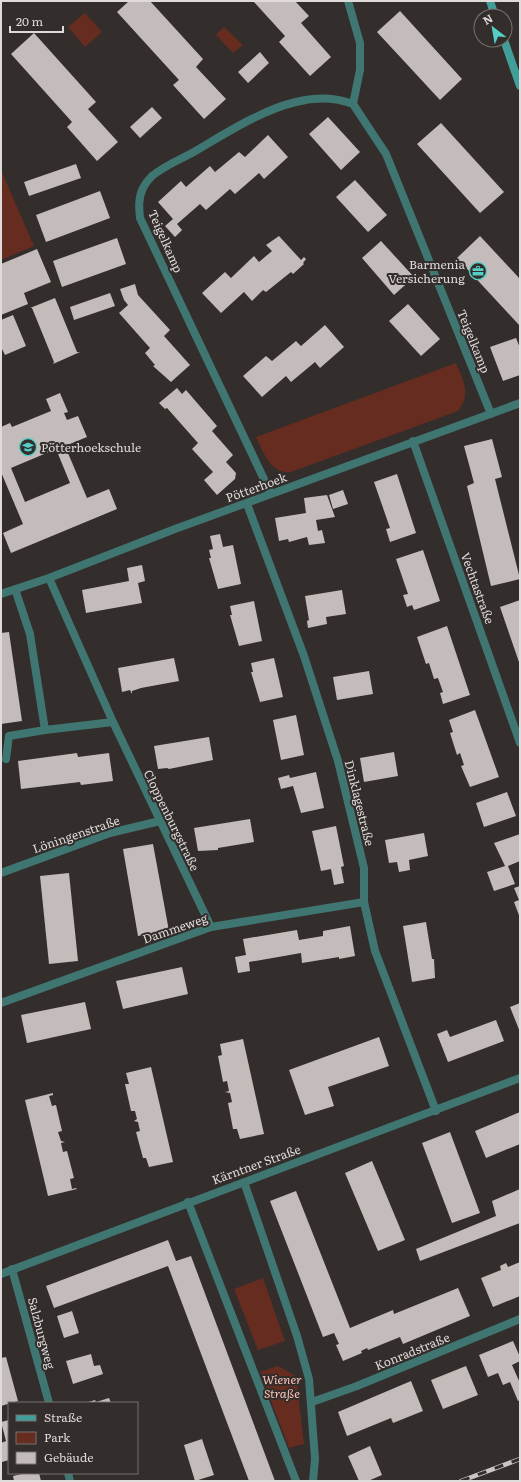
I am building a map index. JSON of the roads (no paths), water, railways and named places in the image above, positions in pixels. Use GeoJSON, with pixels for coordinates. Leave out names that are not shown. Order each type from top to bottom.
{"type":"FeatureCollection","features":[{"type":"Feature","properties":{"kind":"main road"},"geometry":{"type":"LineString","coordinates":[[507,48],[520,86]]}},
{"type":"Feature","properties":{"kind":"street"},"geometry":{"type":"LineString","coordinates":[[348,1],[360,43],[360,76],[353,104]]}},
{"type":"Feature","properties":{"kind":"street","name":"Teigelkamp"},"geometry":{"type":"LineString","coordinates":[[271,494],[140,218],[139,198],[143,188],[152,177],[165,168],[225,133],[270,111],[295,102],[314,98],[336,99],[353,104],[386,154],[491,414]]}},
{"type":"Feature","properties":{"kind":"street","name":"Pötterhoek"},"geometry":{"type":"LineString","coordinates":[[1,594],[49,578],[175,529],[247,504],[413,441],[520,403]]}},
{"type":"Feature","properties":{"kind":"street","name":"Vechtastraße"},"geometry":{"type":"LineString","coordinates":[[413,441],[520,743]]}},
{"type":"Feature","properties":{"kind":"street","name":"Dinklagestraße"},"geometry":{"type":"LineString","coordinates":[[247,504],[304,656],[338,761],[364,868],[364,902],[375,951],[436,1111]]}},
{"type":"Feature","properties":{"kind":"street","name":"Cloppenburgstraße"},"geometry":{"type":"LineString","coordinates":[[49,578],[113,722],[211,927]]}},
{"type":"Feature","properties":{"kind":"street"},"geometry":{"type":"LineString","coordinates":[[15,589],[30,634],[44,730]]}},
{"type":"Feature","properties":{"kind":"street"},"geometry":{"type":"LineString","coordinates":[[6,759],[9,736],[44,730],[113,722]]}},
{"type":"Feature","properties":{"kind":"street","name":"Löningenstraße"},"geometry":{"type":"LineString","coordinates":[[1,873],[110,833],[160,821]]}},
{"type":"Feature","properties":{"kind":"street","name":"Dammeweg"},"geometry":{"type":"LineString","coordinates":[[1,1003],[211,927],[364,902]]}},
{"type":"Feature","properties":{"kind":"street","name":"Kärntner Straße"},"geometry":{"type":"LineString","coordinates":[[1,1274],[188,1202],[436,1111],[520,1078]]}},
{"type":"Feature","properties":{"kind":"street"},"geometry":{"type":"LineString","coordinates":[[244,1182],[297,1336],[309,1379],[316,1459],[313,1481]]}},
{"type":"Feature","properties":{"kind":"street"},"geometry":{"type":"LineString","coordinates":[[188,1202],[296,1481]]}},
{"type":"Feature","properties":{"kind":"street","name":"Salzburgweg"},"geometry":{"type":"LineString","coordinates":[[12,1270],[49,1402]]}},
{"type":"Feature","properties":{"kind":"street","name":"Konradstraße"},"geometry":{"type":"LineString","coordinates":[[312,1402],[364,1383],[520,1319]]}},
{"type":"Feature","properties":{"kind":"railway"},"geometry":{"type":"LineString","coordinates":[[461,1481],[520,1459]]}},
{"type":"Feature","properties":{"kind":"place","name":"Barmenia Versicherung"},"geometry":{"type":"Point","coordinates":[478,271]}},
{"type":"Feature","properties":{"kind":"place","name":"Pötterhoekschule"},"geometry":{"type":"Point","coordinates":[28,447]}},
{"type":"Feature","properties":{"kind":"park label","name":"Wiener Straße"},"geometry":{"type":"Point","coordinates":[282,1386]}}]}
